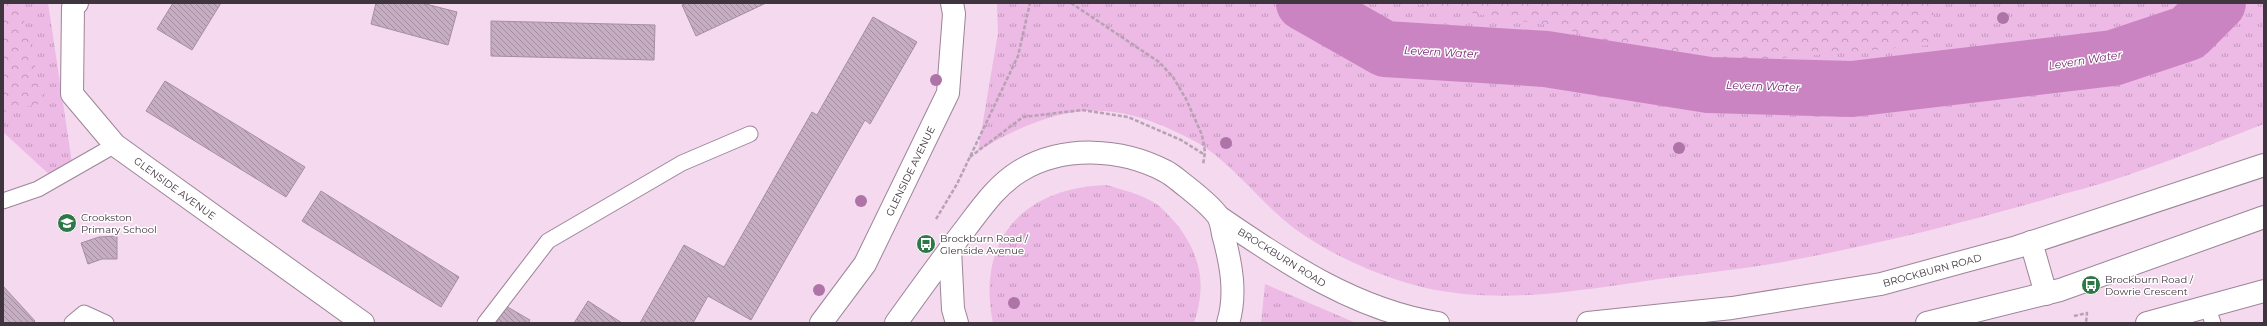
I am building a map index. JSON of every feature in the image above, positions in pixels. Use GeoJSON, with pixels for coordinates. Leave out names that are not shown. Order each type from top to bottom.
{"type":"FeatureCollection","features":[{"type":"Feature","properties":{"kind":"street","name":"GLENSIDE AVENUE"},"geometry":{"type":"LineString","coordinates":[[77,3],[74,8],[72,94],[115,145],[363,323]]}},
{"type":"Feature","properties":{"kind":"street","name":"GLENSIDE AVENUE"},"geometry":{"type":"LineString","coordinates":[[821,323],[865,264],[948,92],[954,14],[952,3]]}},
{"type":"Feature","properties":{"kind":"street"},"geometry":{"type":"LineString","coordinates":[[896,323],[950,249],[998,188],[1020,171],[1039,162],[1062,155],[1085,153],[1110,154],[1141,161],[1166,172],[1199,197],[1218,217],[1229,253],[1232,280],[1232,310],[1228,323]]}},
{"type":"Feature","properties":{"kind":"street","name":"BROCKBURN ROAD"},"geometry":{"type":"LineString","coordinates":[[1588,323],[1732,308],[1881,284],[2031,242],[2264,165]]}},
{"type":"Feature","properties":{"kind":"street","name":"BROCKBURN ROAD"},"geometry":{"type":"LineString","coordinates":[[1218,217],[1270,252],[1342,293],[1381,308],[1438,323]]}},
{"type":"Feature","properties":{"kind":"street"},"geometry":{"type":"LineString","coordinates":[[1927,323],[2046,294],[2264,217]]}},
{"type":"Feature","properties":{"kind":"street"},"geometry":{"type":"LineString","coordinates":[[2031,242],[2046,294]]}},
{"type":"Feature","properties":{"kind":"street"},"geometry":{"type":"LineString","coordinates":[[950,249],[953,309],[957,323]]}},
{"type":"Feature","properties":{"kind":"street"},"geometry":{"type":"LineString","coordinates":[[2148,323],[2210,315],[2264,291]]}},
{"type":"Feature","properties":{"kind":"lane"},"geometry":{"type":"LineString","coordinates":[[485,323],[548,241],[682,163],[750,134]]}},
{"type":"Feature","properties":{"kind":"lane"},"geometry":{"type":"LineString","coordinates":[[3,201],[38,189],[115,145]]}},
{"type":"Feature","properties":{"kind":"lane"},"geometry":{"type":"LineString","coordinates":[[72,323],[84,313],[106,323]]}},
{"type":"Feature","properties":{"kind":"path"},"geometry":{"type":"LineString","coordinates":[[933,224],[957,184],[1018,56],[1030,3]]}},
{"type":"Feature","properties":{"kind":"path"},"geometry":{"type":"LineString","coordinates":[[1071,3],[1159,62],[1172,77],[1186,99],[1202,135],[1205,152],[1199,197]]}},
{"type":"Feature","properties":{"kind":"path"},"geometry":{"type":"LineString","coordinates":[[2066,318],[2087,313],[2086,323]]}},
{"type":"Feature","properties":{"kind":"green space"},"geometry":{"type":"Polygon","coordinates":[[[3,3],[48,3],[72,163],[51,176],[3,132],[3,3]]]}},
{"type":"Feature","properties":{"kind":"green space"},"geometry":{"type":"Polygon","coordinates":[[[3,3],[20,3],[44,103],[3,112],[3,3]]]}},
{"type":"Feature","properties":{"kind":"green space"},"geometry":{"type":"Polygon","coordinates":[[[997,3],[2264,3],[2264,124],[2122,177],[1916,234],[1852,248],[1756,266],[1572,291],[1514,296],[1455,293],[1426,288],[1391,278],[1341,257],[1295,229],[1264,202],[1235,172],[1209,150],[1183,135],[1145,119],[1120,113],[1096,111],[1073,112],[1026,126],[978,151],[998,33],[997,3]]]}},
{"type":"Feature","properties":{"kind":"green space"},"geometry":{"type":"Polygon","coordinates":[[[1407,3],[1934,3],[1930,45],[1677,67],[1560,27],[1407,3]]]}},
{"type":"Feature","properties":{"kind":"green space"},"geometry":{"type":"Polygon","coordinates":[[[1106,185],[1139,195],[1158,205],[1179,227],[1187,239],[1197,262],[1201,285],[1198,310],[1194,323],[993,323],[990,293],[992,267],[999,244],[1012,224],[1029,208],[1051,196],[1077,188],[1106,185]]]}},
{"type":"Feature","properties":{"kind":"green space"},"geometry":{"type":"Polygon","coordinates":[[[1265,284],[1356,323],[1261,323],[1265,284]]]}},
{"type":"Feature","properties":{"kind":"building"},"geometry":{"type":"Polygon","coordinates":[[[173,3],[221,3],[192,50],[157,29],[173,3]]]}},
{"type":"Feature","properties":{"kind":"building"},"geometry":{"type":"Polygon","coordinates":[[[376,3],[422,3],[457,12],[448,45],[371,24],[376,3]]]}},
{"type":"Feature","properties":{"kind":"building"},"geometry":{"type":"Polygon","coordinates":[[[687,3],[766,3],[696,36],[682,5],[687,3]]]}},
{"type":"Feature","properties":{"kind":"building"},"geometry":{"type":"Polygon","coordinates":[[[873,17],[917,42],[870,124],[865,120],[751,320],[708,296],[693,323],[640,323],[684,245],[724,267],[812,112],[817,115],[873,17]]]}},
{"type":"Feature","properties":{"kind":"building"},"geometry":{"type":"Polygon","coordinates":[[[491,21],[655,25],[654,60],[491,56],[491,21]]]}},
{"type":"Feature","properties":{"kind":"building"},"geometry":{"type":"Polygon","coordinates":[[[165,81],[305,167],[286,197],[146,111],[165,81]]]}},
{"type":"Feature","properties":{"kind":"building"},"geometry":{"type":"Polygon","coordinates":[[[321,191],[459,277],[441,307],[302,221],[321,191]]]}},
{"type":"Feature","properties":{"kind":"building"},"geometry":{"type":"Polygon","coordinates":[[[117,236],[117,259],[102,259],[88,264],[81,243],[99,237],[117,236]]]}},
{"type":"Feature","properties":{"kind":"building"},"geometry":{"type":"Polygon","coordinates":[[[3,286],[35,321],[33,323],[3,323],[3,286]]]}},
{"type":"Feature","properties":{"kind":"building"},"geometry":{"type":"Polygon","coordinates":[[[588,301],[622,323],[574,323],[588,301]]]}},
{"type":"Feature","properties":{"kind":"building"},"geometry":{"type":"Polygon","coordinates":[[[504,305],[530,320],[528,323],[494,323],[504,305]]]}},
{"type":"Feature","properties":{"kind":"waterway","name":"Levern Water"},"geometry":{"type":"LineString","coordinates":[[1304,3],[1385,49],[1546,59],[1709,85],[1852,89],[2113,58],[2188,33],[2218,3]]}},
{"type":"Feature","properties":{"kind":"place","name":"Crookston Primary School"},"geometry":{"type":"Point","coordinates":[67,223]}},
{"type":"Feature","properties":{"kind":"place","name":"Brockburn Road / Glenside Avenue"},"geometry":{"type":"Point","coordinates":[926,244]}},
{"type":"Feature","properties":{"kind":"place","name":"Brockburn Road / Dowrie Crescent"},"geometry":{"type":"Point","coordinates":[2091,285]}}]}
